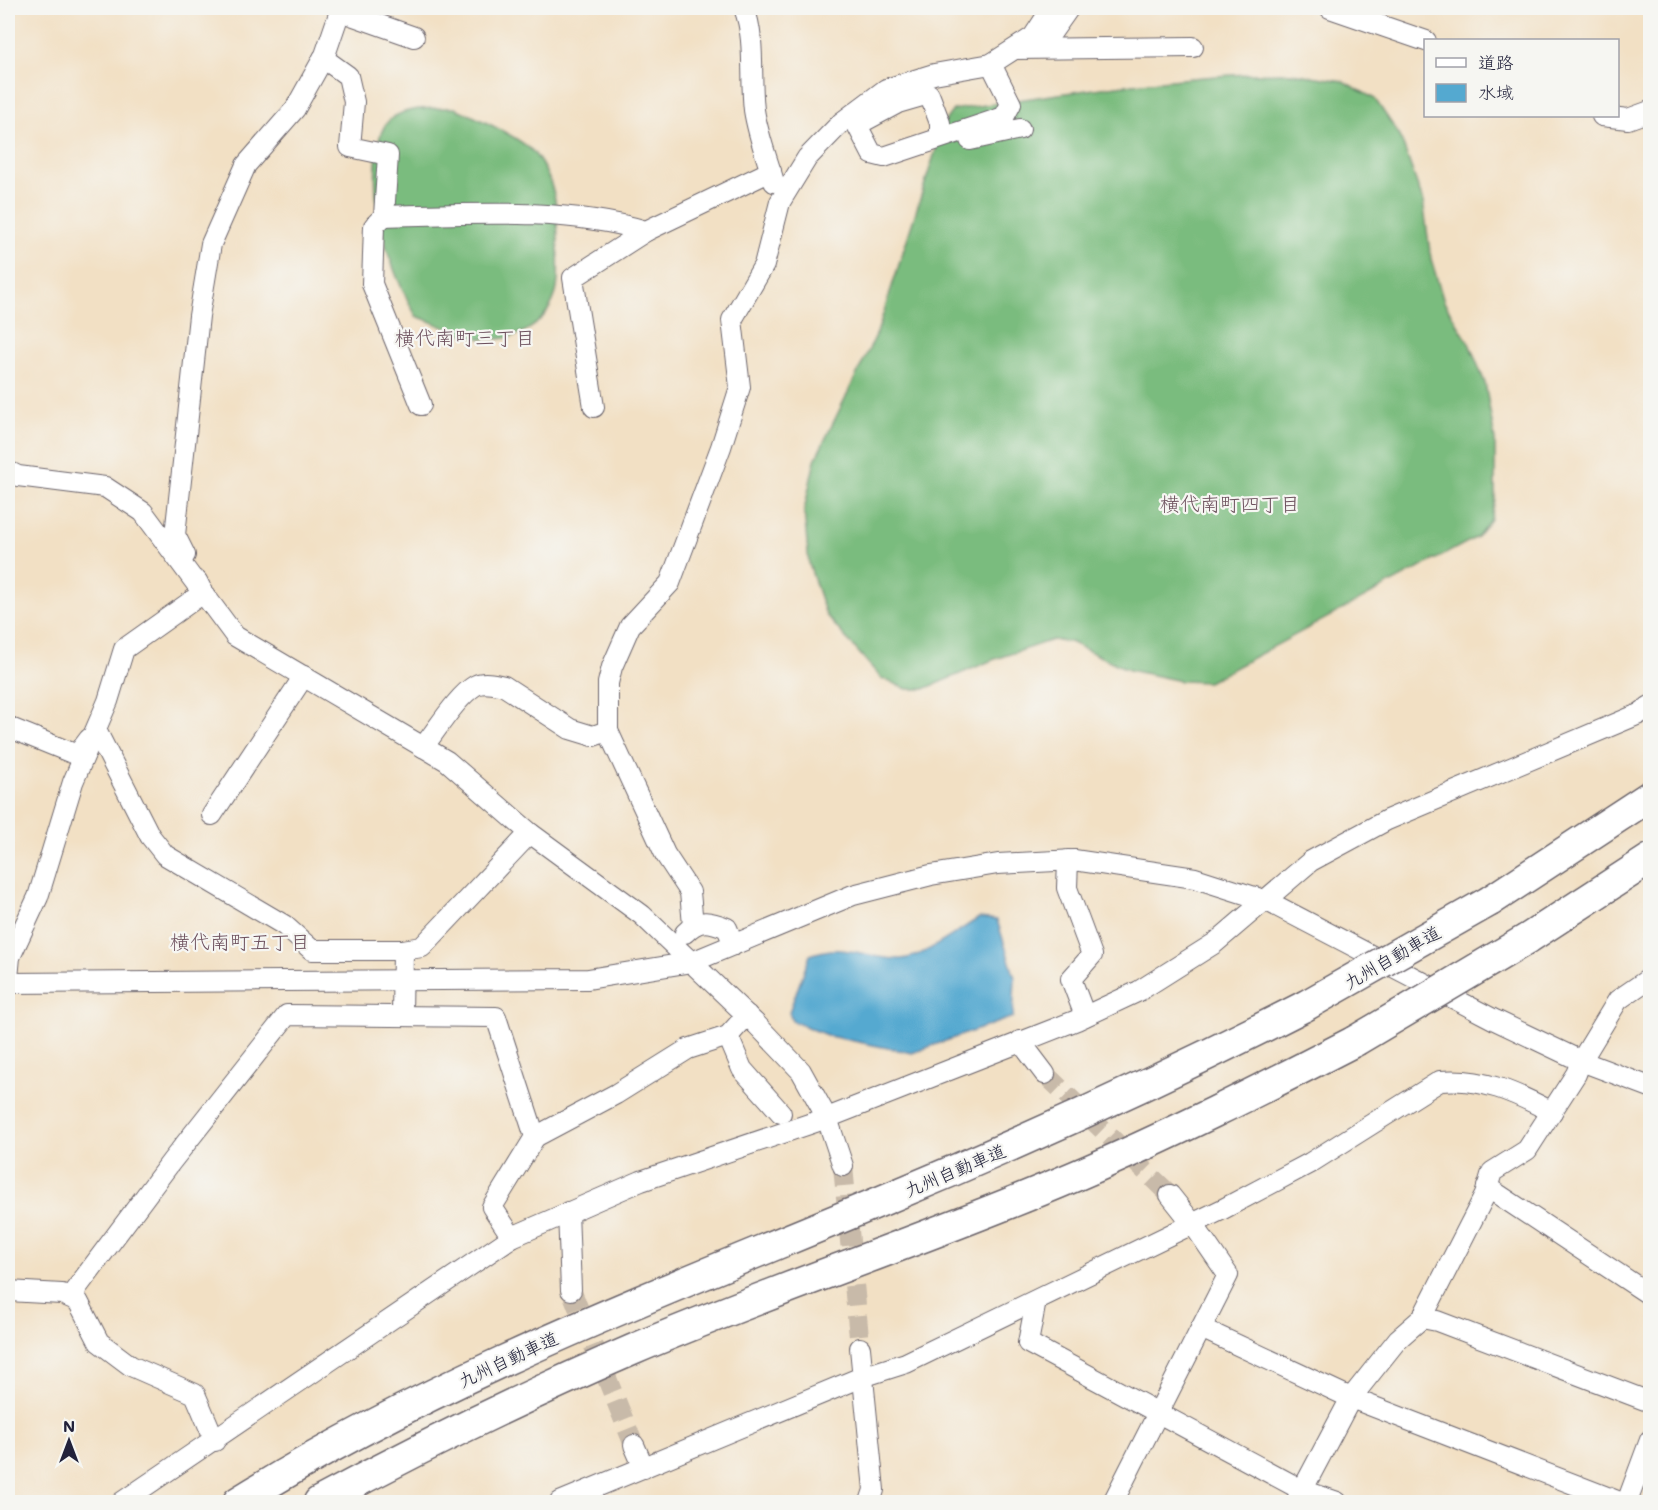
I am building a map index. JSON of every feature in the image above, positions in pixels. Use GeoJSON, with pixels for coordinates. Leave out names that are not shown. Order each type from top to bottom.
{"type":"FeatureCollection","features":[{"type":"Feature","properties":{"kind":"highway","name":"九州自動車道"},"geometry":{"type":"LineString","coordinates":[[238,1503],[290,1470],[394,1413],[497,1363],[736,1260],[1035,1136],[1189,1065],[1305,1006],[1490,901],[1650,796]]}},
{"type":"Feature","properties":{"kind":"highway"},"geometry":{"type":"LineString","coordinates":[[319,1503],[391,1464],[633,1350],[1073,1177],[1228,1106],[1355,1041],[1527,939],[1650,859]]}},
{"type":"Feature","properties":{"kind":"highway"},"geometry":{"type":"LineString","coordinates":[[332,1503],[391,1464]]}},
{"type":"Feature","properties":{"kind":"street"},"geometry":{"type":"LineString","coordinates":[[744,8],[749,30],[754,109],[760,143],[780,202]]}},
{"type":"Feature","properties":{"kind":"street"},"geometry":{"type":"LineString","coordinates":[[693,925],[690,892],[665,854],[608,732],[608,683],[612,667],[630,626],[670,583],[721,447],[740,387],[732,320],[764,266],[780,202],[807,158],[842,122],[886,89],[934,74],[991,64],[1033,37],[1052,8]]}},
{"type":"Feature","properties":{"kind":"street"},"geometry":{"type":"LineString","coordinates":[[1040,49],[1069,8]]}},
{"type":"Feature","properties":{"kind":"street"},"geometry":{"type":"LineString","coordinates":[[1330,8],[1424,41]]}},
{"type":"Feature","properties":{"kind":"street"},"geometry":{"type":"LineString","coordinates":[[203,592],[175,535],[199,316],[211,244],[246,165],[295,109],[323,58],[341,9],[414,37]]}},
{"type":"Feature","properties":{"kind":"street"},"geometry":{"type":"LineString","coordinates":[[1016,49],[1193,47]]}},
{"type":"Feature","properties":{"kind":"street"},"geometry":{"type":"LineString","coordinates":[[323,58],[348,76],[354,102],[350,147],[388,155],[384,216],[374,226],[372,284],[421,405]]}},
{"type":"Feature","properties":{"kind":"street"},"geometry":{"type":"LineString","coordinates":[[991,64],[1011,104],[1004,117],[945,137],[956,142],[1020,129]]}},
{"type":"Feature","properties":{"kind":"street"},"geometry":{"type":"LineString","coordinates":[[1611,117],[1628,119],[1650,111]]}},
{"type":"Feature","properties":{"kind":"street"},"geometry":{"type":"LineString","coordinates":[[594,407],[573,278],[646,231],[771,171]]}},
{"type":"Feature","properties":{"kind":"street"},"geometry":{"type":"LineString","coordinates":[[384,216],[501,213],[613,221],[646,231]]}},
{"type":"Feature","properties":{"kind":"street"},"geometry":{"type":"LineString","coordinates":[[8,471],[18,476],[105,487],[143,512],[235,636],[447,761],[530,832],[642,915],[801,1071],[827,1118],[843,1166]]}},
{"type":"Feature","properties":{"kind":"street"},"geometry":{"type":"LineString","coordinates":[[8,978],[10,957],[38,897],[73,782],[96,730],[124,649],[203,592]]}},
{"type":"Feature","properties":{"kind":"street"},"geometry":{"type":"LineString","coordinates":[[212,814],[304,676]]}},
{"type":"Feature","properties":{"kind":"street"},"geometry":{"type":"LineString","coordinates":[[423,747],[465,694],[477,684],[504,686],[570,729],[593,736],[608,732]]}},
{"type":"Feature","properties":{"kind":"street"},"geometry":{"type":"LineString","coordinates":[[122,1503],[512,1237],[641,1181],[827,1118],[1085,1016],[1139,991],[1196,955],[1267,901],[1311,861],[1387,820],[1638,714],[1650,706]]}},
{"type":"Feature","properties":{"kind":"street"},"geometry":{"type":"LineString","coordinates":[[8,727],[77,755],[96,730]]}},
{"type":"Feature","properties":{"kind":"street"},"geometry":{"type":"LineString","coordinates":[[96,730],[150,836],[165,855],[284,925],[312,950],[403,950],[422,946],[530,832]]}},
{"type":"Feature","properties":{"kind":"street"},"geometry":{"type":"LineString","coordinates":[[1068,860],[1067,888],[1092,955],[1071,979],[1085,1016]]}},
{"type":"Feature","properties":{"kind":"street"},"geometry":{"type":"LineString","coordinates":[[8,983],[588,979],[692,962],[853,895],[931,875],[998,864],[1068,860],[1195,878],[1267,901],[1495,1020],[1581,1060],[1650,1087]]}},
{"type":"Feature","properties":{"kind":"street"},"geometry":{"type":"LineString","coordinates":[[674,946],[693,925],[707,921],[727,928],[734,945]]}},
{"type":"Feature","properties":{"kind":"street"},"geometry":{"type":"LineString","coordinates":[[402,1015],[403,950]]}},
{"type":"Feature","properties":{"kind":"street"},"geometry":{"type":"LineString","coordinates":[[1299,1496],[1351,1398],[1398,1339],[1422,1318],[1487,1187],[1492,1172],[1527,1150],[1576,1074],[1581,1060],[1618,1000],[1650,978]]}},
{"type":"Feature","properties":{"kind":"street"},"geometry":{"type":"LineString","coordinates":[[70,1298],[164,1171],[287,1015],[496,1017],[535,1137]]}},
{"type":"Feature","properties":{"kind":"street"},"geometry":{"type":"LineString","coordinates":[[512,1237],[492,1207],[535,1137],[616,1094],[688,1049],[728,1036],[747,1016]]}},
{"type":"Feature","properties":{"kind":"street"},"geometry":{"type":"LineString","coordinates":[[728,1036],[742,1069],[781,1113]]}},
{"type":"Feature","properties":{"kind":"street"},"geometry":{"type":"LineString","coordinates":[[1020,1041],[1045,1074]]}},
{"type":"Feature","properties":{"kind":"street"},"geometry":{"type":"LineString","coordinates":[[560,1503],[862,1377],[906,1363],[1036,1301],[1193,1224],[1310,1163],[1440,1081],[1463,1079],[1516,1093],[1552,1112]]}},
{"type":"Feature","properties":{"kind":"street"},"geometry":{"type":"LineString","coordinates":[[1487,1187],[1650,1295]]}},
{"type":"Feature","properties":{"kind":"street"},"geometry":{"type":"LineString","coordinates":[[1116,1501],[1157,1414],[1228,1275],[1170,1194]]}},
{"type":"Feature","properties":{"kind":"street"},"geometry":{"type":"LineString","coordinates":[[568,1212],[571,1290]]}},
{"type":"Feature","properties":{"kind":"street"},"geometry":{"type":"LineString","coordinates":[[8,1291],[62,1294],[78,1300],[99,1342],[131,1366],[195,1394],[215,1441]]}},
{"type":"Feature","properties":{"kind":"street"},"geometry":{"type":"LineString","coordinates":[[1036,1301],[1028,1343],[1299,1496],[1337,1503]]}},
{"type":"Feature","properties":{"kind":"street"},"geometry":{"type":"LineString","coordinates":[[1422,1318],[1437,1321],[1650,1402]]}},
{"type":"Feature","properties":{"kind":"street"},"geometry":{"type":"LineString","coordinates":[[1201,1328],[1351,1398],[1620,1503]]}},
{"type":"Feature","properties":{"kind":"street"},"geometry":{"type":"LineString","coordinates":[[860,1348],[874,1490],[870,1503]]}},
{"type":"Feature","properties":{"kind":"street"},"geometry":{"type":"LineString","coordinates":[[1628,1503],[1650,1440]]}},
{"type":"Feature","properties":{"kind":"street"},"geometry":{"type":"LineString","coordinates":[[634,1445],[644,1468]]}},
{"type":"Feature","properties":{"kind":"green space"},"geometry":{"type":"Polygon","coordinates":[[[1292,73],[1343,81],[1375,99],[1400,136],[1423,201],[1431,259],[1444,302],[1469,343],[1485,383],[1495,440],[1495,499],[1491,519],[1477,537],[1208,682],[1181,681],[1129,670],[1070,642],[1052,640],[995,659],[924,689],[907,689],[881,678],[826,615],[809,564],[804,511],[815,460],[877,333],[945,121],[953,110],[1079,91],[1207,77],[1292,73]]]}},
{"type":"Feature","properties":{"kind":"green space"},"geometry":{"type":"Polygon","coordinates":[[[455,108],[497,128],[528,147],[542,164],[554,196],[558,262],[556,293],[544,316],[526,331],[514,336],[477,338],[416,316],[398,280],[385,243],[377,204],[376,184],[377,149],[383,128],[392,118],[408,111],[455,108]]]}},
{"type":"Feature","properties":{"kind":"water"},"geometry":{"type":"Polygon","coordinates":[[[979,918],[997,920],[1015,978],[1013,1017],[912,1053],[829,1036],[792,1021],[789,1012],[810,955],[824,951],[847,950],[889,959],[901,959],[930,949],[979,918]]]}},
{"type":"Feature","properties":{"kind":"tunnel"},"geometry":{"type":"LineString","coordinates":[[1045,1074],[1170,1195]]}},
{"type":"Feature","properties":{"kind":"tunnel"},"geometry":{"type":"LineString","coordinates":[[843,1166],[860,1348]]}},
{"type":"Feature","properties":{"kind":"tunnel"},"geometry":{"type":"LineString","coordinates":[[571,1290],[634,1445]]}},
{"type":"Feature","properties":{"kind":"district","name":"横代南町三丁目"},"geometry":{"type":"Point","coordinates":[465,337]}},
{"type":"Feature","properties":{"kind":"district","name":"横代南町四丁目"},"geometry":{"type":"Point","coordinates":[1230,503]}},
{"type":"Feature","properties":{"kind":"district","name":"横代南町五丁目"},"geometry":{"type":"Point","coordinates":[240,941]}}]}
